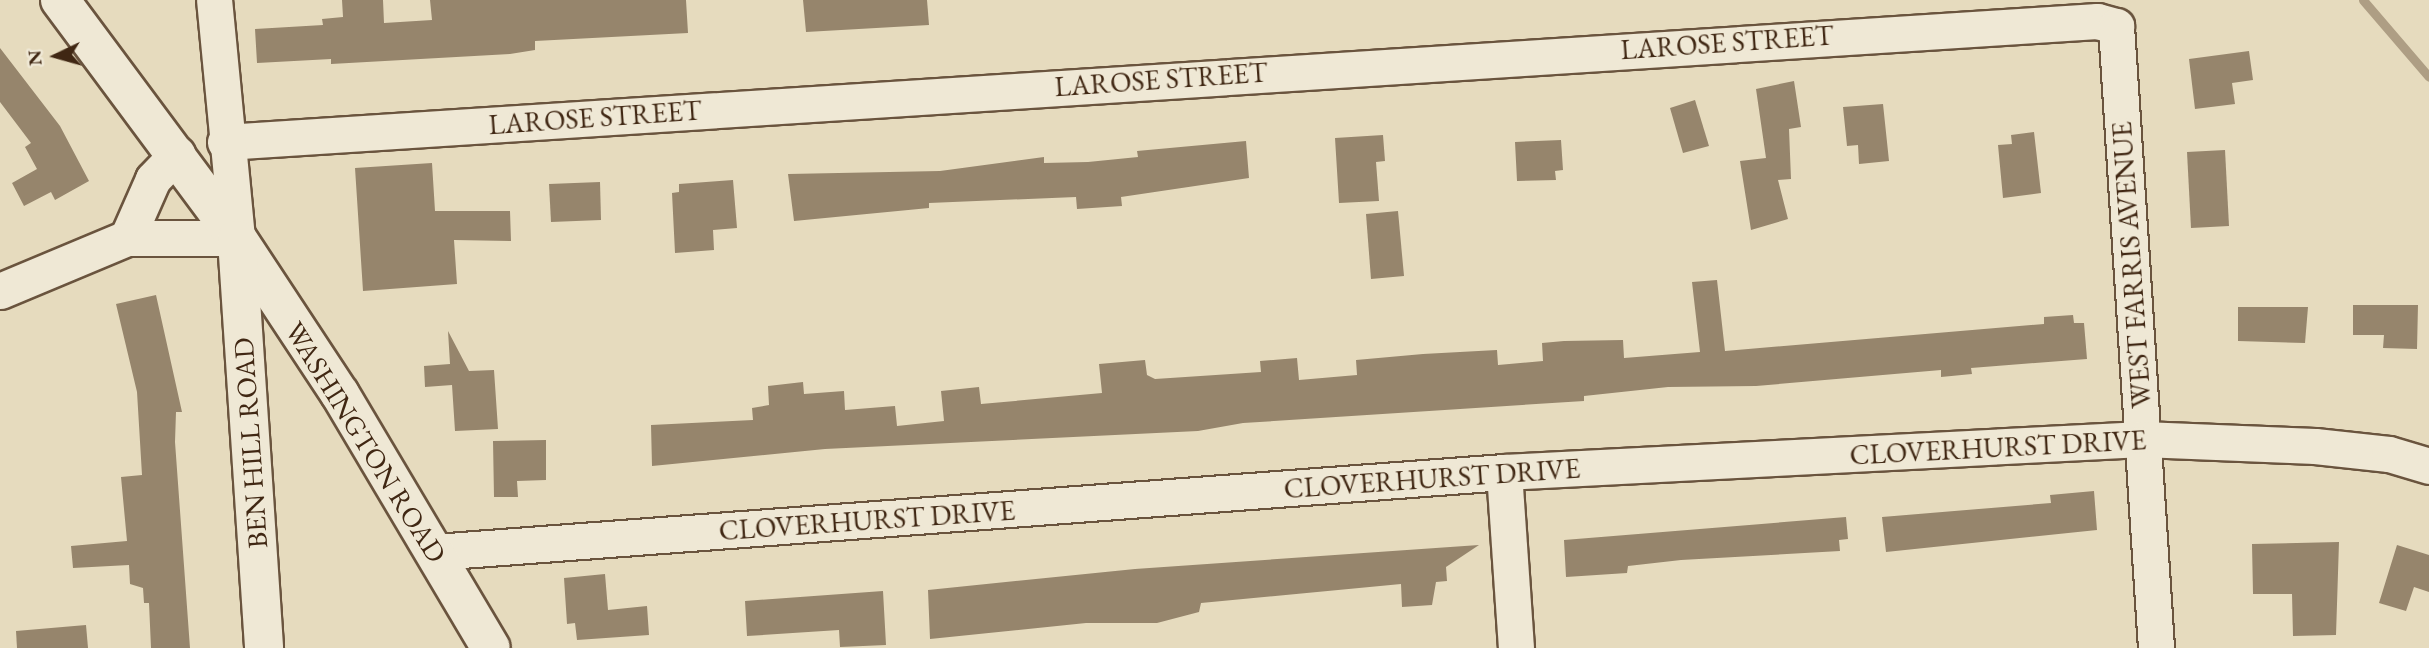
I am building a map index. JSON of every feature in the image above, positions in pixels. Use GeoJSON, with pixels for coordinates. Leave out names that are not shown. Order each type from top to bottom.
{"type":"FeatureCollection","features":[{"type":"Feature","properties":{"kind":"street","name":"WASHINGTON ROAD"},"geometry":{"type":"LineString","coordinates":[[60,0],[237,238],[435,552],[491,648]]}},
{"type":"Feature","properties":{"kind":"street"},"geometry":{"type":"LineString","coordinates":[[0,291],[127,238],[237,238],[225,142],[214,0]]}},
{"type":"Feature","properties":{"kind":"street","name":"LAROSE STREET"},"geometry":{"type":"LineString","coordinates":[[225,142],[2098,21]]}},
{"type":"Feature","properties":{"kind":"street","name":"WEST FARRIS AVENUE"},"geometry":{"type":"LineString","coordinates":[[2098,21],[2116,26],[2156,648]]}},
{"type":"Feature","properties":{"kind":"street"},"geometry":{"type":"LineString","coordinates":[[127,238],[153,179],[177,154]]}},
{"type":"Feature","properties":{"kind":"street","name":"BEN HILL ROAD"},"geometry":{"type":"LineString","coordinates":[[237,238],[264,648]]}},
{"type":"Feature","properties":{"kind":"street","name":"CLOVERHURST DRIVE"},"geometry":{"type":"LineString","coordinates":[[435,552],[1504,472],[2142,439],[2315,446],[2389,454],[2429,466]]}},
{"type":"Feature","properties":{"kind":"street"},"geometry":{"type":"LineString","coordinates":[[1504,472],[1516,648]]}},
{"type":"Feature","properties":{"kind":"building"},"geometry":{"type":"Polygon","coordinates":[[[342,0],[383,0],[384,23],[432,20],[430,0],[686,0],[688,33],[535,41],[535,50],[510,54],[331,64],[331,59],[257,63],[255,29],[323,25],[322,19],[343,17],[342,0]]]}},
{"type":"Feature","properties":{"kind":"building"},"geometry":{"type":"Polygon","coordinates":[[[803,0],[927,0],[929,25],[806,32],[803,0]]]}},
{"type":"Feature","properties":{"kind":"building"},"geometry":{"type":"Polygon","coordinates":[[[0,48],[60,126],[89,181],[55,200],[51,192],[24,206],[12,183],[37,169],[25,147],[31,143],[0,102],[0,48]]]}},
{"type":"Feature","properties":{"kind":"building"},"geometry":{"type":"Polygon","coordinates":[[[2249,51],[2253,80],[2232,83],[2235,104],[2195,109],[2189,59],[2249,51]]]}},
{"type":"Feature","properties":{"kind":"building"},"geometry":{"type":"Polygon","coordinates":[[[1794,81],[1801,127],[1789,129],[1791,179],[1778,180],[1788,219],[1751,230],[1740,161],[1766,158],[1756,89],[1794,81]]]}},
{"type":"Feature","properties":{"kind":"building"},"geometry":{"type":"Polygon","coordinates":[[[1695,100],[1709,146],[1683,153],[1670,108],[1695,100]]]}},
{"type":"Feature","properties":{"kind":"building"},"geometry":{"type":"Polygon","coordinates":[[[1883,104],[1889,161],[1859,164],[1858,145],[1847,146],[1843,107],[1883,104]]]}},
{"type":"Feature","properties":{"kind":"building"},"geometry":{"type":"Polygon","coordinates":[[[2034,132],[2041,193],[2003,198],[1998,145],[2012,144],[2011,135],[2034,132]]]}},
{"type":"Feature","properties":{"kind":"building"},"geometry":{"type":"Polygon","coordinates":[[[1383,135],[1385,161],[1376,162],[1379,201],[1339,203],[1335,138],[1383,135]]]}},
{"type":"Feature","properties":{"kind":"building"},"geometry":{"type":"Polygon","coordinates":[[[1561,140],[1563,170],[1555,171],[1556,180],[1517,181],[1515,142],[1561,140]]]}},
{"type":"Feature","properties":{"kind":"building"},"geometry":{"type":"Polygon","coordinates":[[[1246,141],[1249,178],[1121,197],[1122,206],[1077,209],[1076,197],[929,203],[929,208],[794,221],[788,174],[940,171],[1044,157],[1044,163],[1088,162],[1138,157],[1137,151],[1246,141]]]}},
{"type":"Feature","properties":{"kind":"building"},"geometry":{"type":"Polygon","coordinates":[[[2225,150],[2229,226],[2191,228],[2187,152],[2225,150]]]}},
{"type":"Feature","properties":{"kind":"building"},"geometry":{"type":"Polygon","coordinates":[[[432,163],[435,211],[510,211],[511,241],[454,240],[457,284],[363,291],[355,168],[432,163]]]}},
{"type":"Feature","properties":{"kind":"building"},"geometry":{"type":"Polygon","coordinates":[[[733,180],[737,228],[713,230],[714,250],[675,253],[672,193],[679,192],[679,184],[733,180]]]}},
{"type":"Feature","properties":{"kind":"building"},"geometry":{"type":"Polygon","coordinates":[[[600,182],[601,220],[551,222],[549,184],[600,182]]]}},
{"type":"Feature","properties":{"kind":"building"},"geometry":{"type":"Polygon","coordinates":[[[1398,211],[1404,276],[1371,279],[1366,214],[1398,211]]]}},
{"type":"Feature","properties":{"kind":"building"},"geometry":{"type":"Polygon","coordinates":[[[1717,280],[1725,351],[2044,324],[2044,317],[2073,315],[2074,323],[2084,323],[2087,359],[1971,368],[1972,374],[1941,377],[1941,370],[1756,386],[1668,387],[1584,396],[1584,401],[1243,423],[1198,431],[825,449],[652,466],[651,425],[753,420],[752,408],[769,405],[768,386],[803,382],[804,394],[844,391],[845,410],[895,406],[897,426],[944,421],[941,391],[979,387],[981,404],[1102,393],[1099,364],[1145,360],[1147,375],[1155,379],[1261,372],[1260,361],[1297,358],[1299,380],[1357,375],[1356,360],[1423,354],[1497,350],[1498,365],[1543,361],[1542,343],[1564,341],[1623,340],[1624,358],[1700,352],[1692,282],[1717,280]]]}},
{"type":"Feature","properties":{"kind":"building"},"geometry":{"type":"Polygon","coordinates":[[[156,295],[182,412],[176,412],[175,442],[190,648],[151,648],[149,603],[144,603],[143,588],[130,584],[129,565],[73,568],[71,546],[127,541],[121,477],[142,475],[137,392],[116,304],[156,295]]]}},
{"type":"Feature","properties":{"kind":"building"},"geometry":{"type":"Polygon","coordinates":[[[2353,305],[2418,305],[2417,349],[2383,348],[2384,335],[2353,335],[2353,305]]]}},
{"type":"Feature","properties":{"kind":"building"},"geometry":{"type":"Polygon","coordinates":[[[2238,307],[2308,307],[2305,343],[2238,341],[2238,307]]]}},
{"type":"Feature","properties":{"kind":"building"},"geometry":{"type":"Polygon","coordinates":[[[448,331],[469,371],[494,370],[498,429],[455,431],[452,385],[425,387],[424,366],[450,364],[448,331]]]}},
{"type":"Feature","properties":{"kind":"building"},"geometry":{"type":"Polygon","coordinates":[[[546,440],[546,480],[517,481],[518,497],[494,497],[493,441],[546,440]]]}},
{"type":"Feature","properties":{"kind":"building"},"geometry":{"type":"Polygon","coordinates":[[[2094,491],[2097,530],[1886,552],[1882,517],[2051,503],[2050,495],[2094,491]]]}},
{"type":"Feature","properties":{"kind":"building"},"geometry":{"type":"Polygon","coordinates":[[[1846,517],[1848,539],[1839,540],[1840,551],[1681,560],[1628,566],[1627,573],[1566,577],[1564,540],[1846,517]]]}},
{"type":"Feature","properties":{"kind":"building"},"geometry":{"type":"Polygon","coordinates":[[[2339,542],[2336,635],[2293,636],[2292,594],[2253,594],[2252,544],[2339,542]]]}},
{"type":"Feature","properties":{"kind":"building"},"geometry":{"type":"Polygon","coordinates":[[[1479,545],[1446,567],[1447,581],[1436,582],[1432,605],[1402,607],[1401,584],[1201,603],[1199,612],[1157,623],[1086,623],[930,639],[928,590],[1135,569],[1479,545]]]}},
{"type":"Feature","properties":{"kind":"building"},"geometry":{"type":"Polygon","coordinates":[[[2397,545],[2429,555],[2429,592],[2414,587],[2406,611],[2379,603],[2397,545]]]}},
{"type":"Feature","properties":{"kind":"building"},"geometry":{"type":"Polygon","coordinates":[[[605,574],[608,610],[647,606],[649,635],[577,640],[575,623],[567,624],[564,578],[605,574]]]}},
{"type":"Feature","properties":{"kind":"building"},"geometry":{"type":"Polygon","coordinates":[[[883,591],[886,645],[840,647],[839,630],[747,636],[745,601],[883,591]]]}},
{"type":"Feature","properties":{"kind":"building"},"geometry":{"type":"Polygon","coordinates":[[[86,625],[88,648],[17,648],[16,631],[86,625]]]}},
{"type":"Feature","properties":{"kind":"waterway"},"geometry":{"type":"LineString","coordinates":[[2363,0],[2429,77]]}}]}
